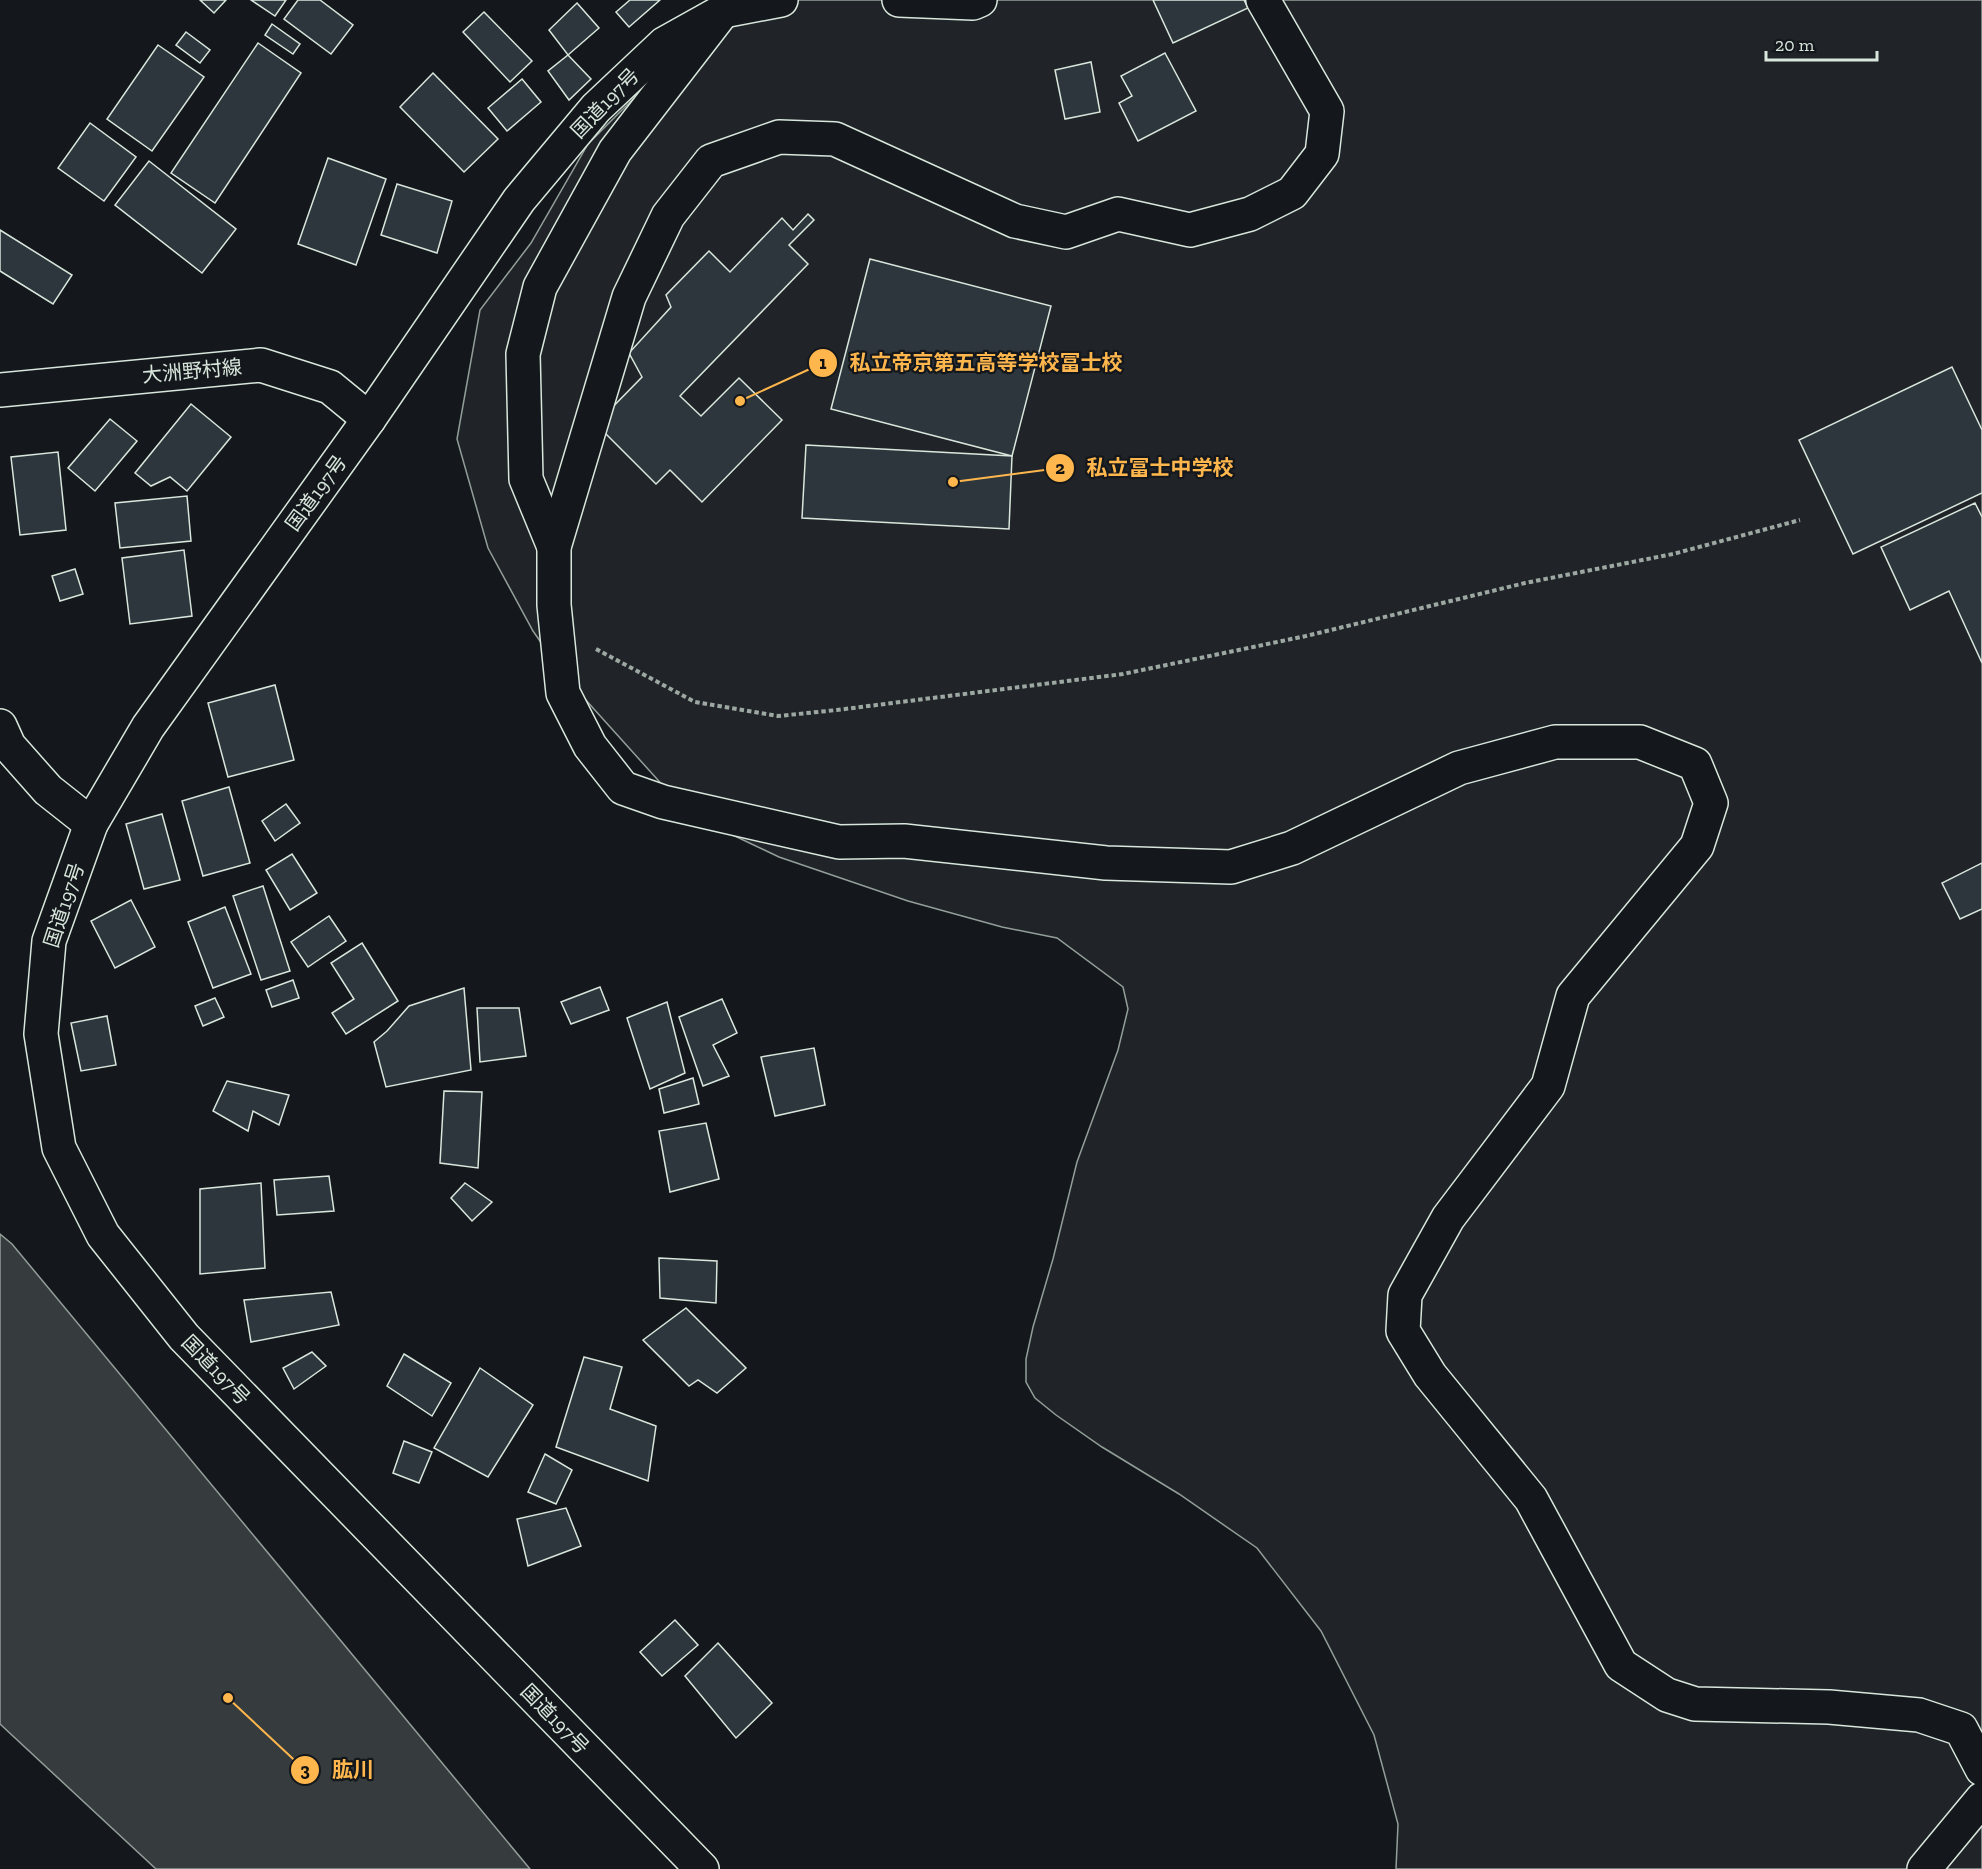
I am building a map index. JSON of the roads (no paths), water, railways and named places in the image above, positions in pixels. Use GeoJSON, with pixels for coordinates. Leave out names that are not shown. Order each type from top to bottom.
{"type":"FeatureCollection","features":[{"type":"Feature","properties":{"kind":"main road","name":"国道197号"},"geometry":{"type":"LineString","coordinates":[[702,1869],[184,1337],[103,1235],[59,1148],[41,1034],[49,941],[91,824],[148,727],[369,419],[519,200],[596,108],[664,44],[723,11],[781,0]]}},
{"type":"Feature","properties":{"kind":"main road"},"geometry":{"type":"LineString","coordinates":[[898,0],[973,3],[980,0]]}},
{"type":"Feature","properties":{"kind":"main road"},"geometry":{"type":"LineString","coordinates":[[1263,0],[1327,111],[1322,154],[1292,193],[1250,214],[1191,230],[1118,214],[1066,232],[1015,221],[836,139],[779,137],[711,161],[668,216],[629,297],[554,547],[554,605],[563,693],[590,746],[623,788],[663,802],[839,842],[904,840],[1106,863],[1231,867],[1292,848],[1459,768],[1555,742],[1640,742],[1695,764],[1711,803],[1697,846],[1573,996],[1548,1086],[1448,1218],[1405,1295],[1403,1331],[1430,1375],[1531,1499],[1621,1665],[1667,1695],[1695,1704],[1829,1707],[1919,1715],[1961,1729],[1982,1769]]}},
{"type":"Feature","properties":{"kind":"main road"},"geometry":{"type":"LineString","coordinates":[[554,547],[526,479],[523,354],[540,287],[615,151],[723,11]]}},
{"type":"Feature","properties":{"kind":"main road","name":"大洲野村線"},"geometry":{"type":"LineString","coordinates":[[0,390],[261,365],[330,387],[369,419]]}},
{"type":"Feature","properties":{"kind":"main road"},"geometry":{"type":"LineString","coordinates":[[0,726],[9,746],[48,789],[91,824]]}},
{"type":"Feature","properties":{"kind":"main road"},"geometry":{"type":"LineString","coordinates":[[1924,1869],[1982,1799]]}},
{"type":"Feature","properties":{"kind":"place","name":"私立帝京第五高等学校冨士校"},"geometry":{"type":"Point","coordinates":[740,401]}},
{"type":"Feature","properties":{"kind":"place","name":"私立冨士中学校"},"geometry":{"type":"Point","coordinates":[953,482]}},
{"type":"Feature","properties":{"kind":"place","name":"肱川"},"geometry":{"type":"Point","coordinates":[228,1698]}}]}
